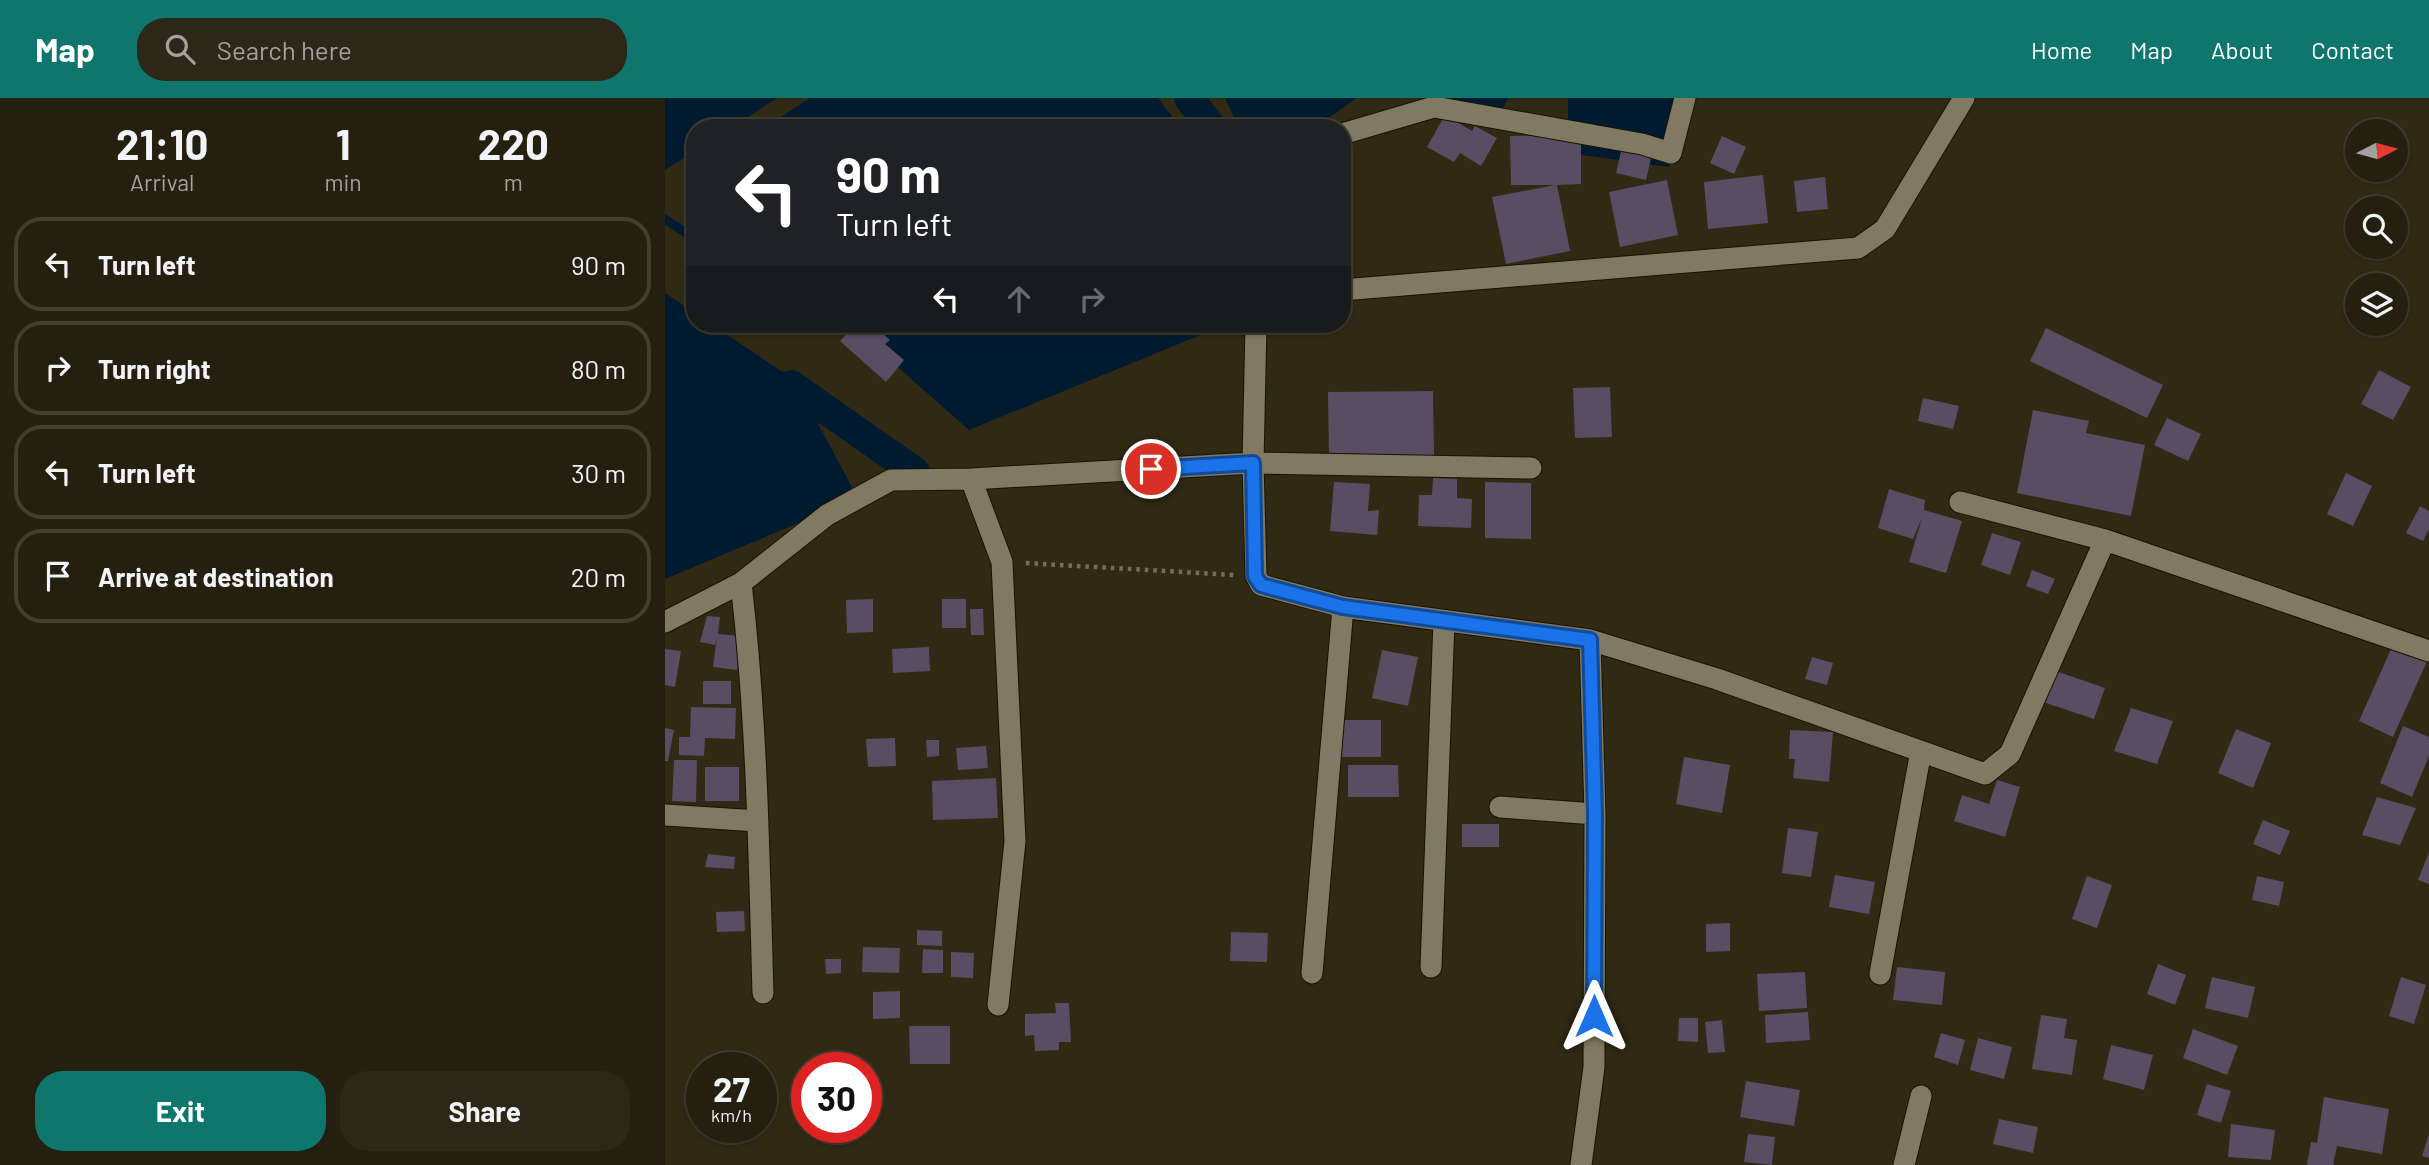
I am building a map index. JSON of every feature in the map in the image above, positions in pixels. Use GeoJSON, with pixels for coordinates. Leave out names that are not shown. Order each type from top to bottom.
{"type":"FeatureCollection","features":[{"type":"Feature","properties":{"kind":"street"},"geometry":{"type":"LineString","coordinates":[[1351,131],[1434,107],[1642,144],[1671,153],[1685,98]]}},
{"type":"Feature","properties":{"kind":"street"},"geometry":{"type":"LineString","coordinates":[[1351,289],[1858,248],[1885,229],[1964,98]]}},
{"type":"Feature","properties":{"kind":"street"},"geometry":{"type":"LineString","coordinates":[[1257,333],[1253,463],[1255,576],[1261,585],[1343,607],[1590,640],[1717,679],[1985,774],[2010,754],[2105,540]]}},
{"type":"Feature","properties":{"kind":"street"},"geometry":{"type":"LineString","coordinates":[[665,622],[741,583],[827,515],[891,480],[971,479],[1253,463],[1531,468]]}},
{"type":"Feature","properties":{"kind":"street"},"geometry":{"type":"LineString","coordinates":[[971,479],[1002,562],[1015,841],[998,1005]]}},
{"type":"Feature","properties":{"kind":"street"},"geometry":{"type":"LineString","coordinates":[[1960,502],[2105,540],[2429,651]]}},
{"type":"Feature","properties":{"kind":"street"},"geometry":{"type":"LineString","coordinates":[[741,583],[749,648],[763,993]]}},
{"type":"Feature","properties":{"kind":"street"},"geometry":{"type":"LineString","coordinates":[[1312,973],[1343,607]]}},
{"type":"Feature","properties":{"kind":"street"},"geometry":{"type":"LineString","coordinates":[[1431,967],[1444,621]]}},
{"type":"Feature","properties":{"kind":"street"},"geometry":{"type":"LineString","coordinates":[[1581,1165],[1594,1067],[1595,814],[1590,640]]}},
{"type":"Feature","properties":{"kind":"street"},"geometry":{"type":"LineString","coordinates":[[1880,974],[1921,751]]}},
{"type":"Feature","properties":{"kind":"street"},"geometry":{"type":"LineString","coordinates":[[1500,807],[1595,814]]}},
{"type":"Feature","properties":{"kind":"street"},"geometry":{"type":"LineString","coordinates":[[665,815],[758,821]]}},
{"type":"Feature","properties":{"kind":"street"},"geometry":{"type":"LineString","coordinates":[[1905,1165],[1921,1096]]}},
{"type":"Feature","properties":{"kind":"path"},"geometry":{"type":"LineString","coordinates":[[1002,562],[1255,576]]}},
{"type":"Feature","properties":{"kind":"water"},"geometry":{"type":"Polygon","coordinates":[[[665,98],[777,98],[745,119],[686,119],[686,157],[665,170],[665,98]]]}},
{"type":"Feature","properties":{"kind":"water"},"geometry":{"type":"Polygon","coordinates":[[[810,98],[1158,98],[1174,119],[778,119],[810,98]]]}},
{"type":"Feature","properties":{"kind":"water"},"geometry":{"type":"Polygon","coordinates":[[[1225,98],[1357,98],[1327,119],[1235,119],[1225,98]]]}},
{"type":"Feature","properties":{"kind":"water"},"geometry":{"type":"Polygon","coordinates":[[[1447,98],[1508,98],[1502,110],[1447,98]]]}},
{"type":"Feature","properties":{"kind":"water"},"geometry":{"type":"Polygon","coordinates":[[[1568,98],[1674,98],[1669,167],[1568,153],[1568,98]]]}},
{"type":"Feature","properties":{"kind":"water"},"geometry":{"type":"Polygon","coordinates":[[[665,293],[686,307],[686,333],[724,333],[826,401],[818,424],[858,498],[665,579],[665,293]]]}},
{"type":"Feature","properties":{"kind":"water"},"geometry":{"type":"Polygon","coordinates":[[[859,333],[1205,333],[969,430],[859,333]]]}},
{"type":"Feature","properties":{"kind":"building"},"geometry":{"type":"Polygon","coordinates":[[[1445,115],[1472,131],[1475,126],[1497,138],[1481,166],[1460,153],[1454,162],[1427,147],[1445,115]]]}},
{"type":"Feature","properties":{"kind":"building"},"geometry":{"type":"Polygon","coordinates":[[[1581,135],[1581,184],[1557,185],[1570,251],[1506,264],[1492,197],[1555,185],[1511,185],[1510,136],[1581,135]]]}},
{"type":"Feature","properties":{"kind":"building"},"geometry":{"type":"Polygon","coordinates":[[[1722,136],[1746,147],[1734,174],[1710,163],[1722,136]]]}},
{"type":"Feature","properties":{"kind":"building"},"geometry":{"type":"Polygon","coordinates":[[[1622,147],[1652,154],[1646,180],[1616,173],[1622,147]]]}},
{"type":"Feature","properties":{"kind":"building"},"geometry":{"type":"Polygon","coordinates":[[[1763,175],[1768,223],[1708,229],[1704,182],[1763,175]]]}},
{"type":"Feature","properties":{"kind":"building"},"geometry":{"type":"Polygon","coordinates":[[[1825,177],[1828,209],[1797,212],[1794,181],[1825,177]]]}},
{"type":"Feature","properties":{"kind":"building"},"geometry":{"type":"Polygon","coordinates":[[[1667,180],[1678,235],[1620,247],[1609,192],[1667,180]]]}},
{"type":"Feature","properties":{"kind":"building"},"geometry":{"type":"Polygon","coordinates":[[[2046,328],[2163,385],[2147,418],[2030,361],[2046,328]]]}},
{"type":"Feature","properties":{"kind":"building"},"geometry":{"type":"Polygon","coordinates":[[[848,333],[882,333],[890,340],[885,344],[904,360],[886,382],[840,341],[848,333]]]}},
{"type":"Feature","properties":{"kind":"building"},"geometry":{"type":"Polygon","coordinates":[[[2379,370],[2411,387],[2393,420],[2361,404],[2379,370]]]}},
{"type":"Feature","properties":{"kind":"building"},"geometry":{"type":"Polygon","coordinates":[[[1610,387],[1612,437],[1575,438],[1573,388],[1610,387]]]}},
{"type":"Feature","properties":{"kind":"building"},"geometry":{"type":"Polygon","coordinates":[[[1433,391],[1434,455],[1329,456],[1328,392],[1433,391]]]}},
{"type":"Feature","properties":{"kind":"building"},"geometry":{"type":"Polygon","coordinates":[[[1923,398],[1959,406],[1953,429],[1918,421],[1923,398]]]}},
{"type":"Feature","properties":{"kind":"building"},"geometry":{"type":"Polygon","coordinates":[[[2033,410],[2089,421],[2086,433],[2145,445],[2131,516],[2017,493],[2033,410]]]}},
{"type":"Feature","properties":{"kind":"building"},"geometry":{"type":"Polygon","coordinates":[[[2167,418],[2201,434],[2188,461],[2154,445],[2167,418]]]}},
{"type":"Feature","properties":{"kind":"building"},"geometry":{"type":"Polygon","coordinates":[[[2346,473],[2372,486],[2353,526],[2327,514],[2346,473]]]}},
{"type":"Feature","properties":{"kind":"building"},"geometry":{"type":"Polygon","coordinates":[[[1433,478],[1457,479],[1457,498],[1472,499],[1471,528],[1418,526],[1419,495],[1432,495],[1433,478]]]}},
{"type":"Feature","properties":{"kind":"building"},"geometry":{"type":"Polygon","coordinates":[[[1334,482],[1370,484],[1368,511],[1379,510],[1377,535],[1330,531],[1334,482]]]}},
{"type":"Feature","properties":{"kind":"building"},"geometry":{"type":"Polygon","coordinates":[[[1485,482],[1531,483],[1531,539],[1485,538],[1485,482]]]}},
{"type":"Feature","properties":{"kind":"building"},"geometry":{"type":"Polygon","coordinates":[[[1889,489],[1925,500],[1924,510],[1962,521],[1946,573],[1909,562],[1922,518],[1913,539],[1878,528],[1889,489]]]}},
{"type":"Feature","properties":{"kind":"building"},"geometry":{"type":"Polygon","coordinates":[[[2420,506],[2429,511],[2429,529],[2423,541],[2406,533],[2420,506]]]}},
{"type":"Feature","properties":{"kind":"building"},"geometry":{"type":"Polygon","coordinates":[[[1992,533],[2021,542],[2010,575],[1981,565],[1992,533]]]}},
{"type":"Feature","properties":{"kind":"building"},"geometry":{"type":"Polygon","coordinates":[[[2032,570],[2055,579],[2048,594],[2026,586],[2032,570]]]}},
{"type":"Feature","properties":{"kind":"building"},"geometry":{"type":"Polygon","coordinates":[[[873,599],[873,632],[847,633],[846,600],[873,599]]]}},
{"type":"Feature","properties":{"kind":"building"},"geometry":{"type":"Polygon","coordinates":[[[942,599],[966,599],[966,628],[942,628],[942,599]]]}},
{"type":"Feature","properties":{"kind":"building"},"geometry":{"type":"Polygon","coordinates":[[[970,609],[983,609],[984,635],[971,635],[970,609]]]}},
{"type":"Feature","properties":{"kind":"building"},"geometry":{"type":"Polygon","coordinates":[[[707,616],[720,617],[718,634],[741,636],[737,670],[713,667],[717,636],[715,645],[700,642],[707,616]]]}},
{"type":"Feature","properties":{"kind":"building"},"geometry":{"type":"Polygon","coordinates":[[[2395,640],[2429,657],[2393,737],[2359,721],[2395,640]]]}},
{"type":"Feature","properties":{"kind":"building"},"geometry":{"type":"Polygon","coordinates":[[[929,647],[930,671],[893,673],[892,649],[929,647]]]}},
{"type":"Feature","properties":{"kind":"building"},"geometry":{"type":"Polygon","coordinates":[[[665,649],[681,651],[675,687],[665,685],[665,649]]]}},
{"type":"Feature","properties":{"kind":"building"},"geometry":{"type":"Polygon","coordinates":[[[1382,650],[1418,657],[1408,706],[1372,698],[1382,650]]]}},
{"type":"Feature","properties":{"kind":"building"},"geometry":{"type":"Polygon","coordinates":[[[1812,657],[1833,663],[1827,685],[1805,679],[1812,657]]]}},
{"type":"Feature","properties":{"kind":"building"},"geometry":{"type":"Polygon","coordinates":[[[2053,670],[2105,688],[2094,719],[2043,702],[2053,670]]]}},
{"type":"Feature","properties":{"kind":"building"},"geometry":{"type":"Polygon","coordinates":[[[703,681],[731,681],[731,704],[703,704],[703,681]]]}},
{"type":"Feature","properties":{"kind":"building"},"geometry":{"type":"Polygon","coordinates":[[[691,707],[736,708],[735,739],[705,738],[704,756],[679,755],[679,737],[690,737],[691,707]]]}},
{"type":"Feature","properties":{"kind":"building"},"geometry":{"type":"Polygon","coordinates":[[[2131,708],[2173,721],[2157,764],[2114,751],[2131,708]]]}},
{"type":"Feature","properties":{"kind":"building"},"geometry":{"type":"Polygon","coordinates":[[[1341,720],[1381,720],[1381,757],[1341,757],[1341,720]]]}},
{"type":"Feature","properties":{"kind":"building"},"geometry":{"type":"Polygon","coordinates":[[[2403,726],[2429,737],[2429,756],[2412,797],[2380,783],[2403,726]]]}},
{"type":"Feature","properties":{"kind":"building"},"geometry":{"type":"Polygon","coordinates":[[[665,728],[674,730],[668,761],[665,761],[665,728]]]}},
{"type":"Feature","properties":{"kind":"building"},"geometry":{"type":"Polygon","coordinates":[[[2236,729],[2271,743],[2253,788],[2218,773],[2236,729]]]}},
{"type":"Feature","properties":{"kind":"building"},"geometry":{"type":"Polygon","coordinates":[[[1790,730],[1833,732],[1829,782],[1793,778],[1795,759],[1789,759],[1790,730]]]}},
{"type":"Feature","properties":{"kind":"building"},"geometry":{"type":"Polygon","coordinates":[[[895,738],[896,766],[868,767],[866,739],[895,738]]]}},
{"type":"Feature","properties":{"kind":"building"},"geometry":{"type":"Polygon","coordinates":[[[926,740],[939,740],[939,756],[927,757],[926,740]]]}},
{"type":"Feature","properties":{"kind":"building"},"geometry":{"type":"Polygon","coordinates":[[[986,746],[988,768],[958,770],[956,748],[986,746]]]}},
{"type":"Feature","properties":{"kind":"building"},"geometry":{"type":"Polygon","coordinates":[[[1684,757],[1730,765],[1722,813],[1676,804],[1684,757]]]}},
{"type":"Feature","properties":{"kind":"building"},"geometry":{"type":"Polygon","coordinates":[[[674,760],[697,760],[696,802],[672,801],[674,760]]]}},
{"type":"Feature","properties":{"kind":"building"},"geometry":{"type":"Polygon","coordinates":[[[1348,765],[1398,765],[1399,797],[1348,797],[1348,765]]]}},
{"type":"Feature","properties":{"kind":"building"},"geometry":{"type":"Polygon","coordinates":[[[705,767],[739,767],[739,801],[705,801],[705,767]]]}},
{"type":"Feature","properties":{"kind":"building"},"geometry":{"type":"Polygon","coordinates":[[[996,778],[998,818],[933,820],[932,781],[996,778]]]}},
{"type":"Feature","properties":{"kind":"building"},"geometry":{"type":"Polygon","coordinates":[[[1997,780],[2020,787],[2005,837],[1954,821],[1962,795],[1989,804],[1997,780]]]}},
{"type":"Feature","properties":{"kind":"building"},"geometry":{"type":"Polygon","coordinates":[[[2377,797],[2416,808],[2400,845],[2362,835],[2377,797]]]}},
{"type":"Feature","properties":{"kind":"building"},"geometry":{"type":"Polygon","coordinates":[[[2263,820],[2290,831],[2280,855],[2253,844],[2263,820]]]}},
{"type":"Feature","properties":{"kind":"building"},"geometry":{"type":"Polygon","coordinates":[[[1462,824],[1499,824],[1499,847],[1462,847],[1462,824]]]}},
{"type":"Feature","properties":{"kind":"building"},"geometry":{"type":"Polygon","coordinates":[[[1788,828],[1818,832],[1811,877],[1782,873],[1788,828]]]}},
{"type":"Feature","properties":{"kind":"building"},"geometry":{"type":"Polygon","coordinates":[[[2429,852],[2429,884],[2418,880],[2429,852]]]}},
{"type":"Feature","properties":{"kind":"building"},"geometry":{"type":"Polygon","coordinates":[[[708,854],[735,857],[734,869],[705,867],[708,854]]]}},
{"type":"Feature","properties":{"kind":"building"},"geometry":{"type":"Polygon","coordinates":[[[1835,875],[1875,882],[1869,914],[1829,907],[1835,875]]]}},
{"type":"Feature","properties":{"kind":"building"},"geometry":{"type":"Polygon","coordinates":[[[2087,876],[2112,885],[2097,928],[2072,919],[2087,876]]]}},
{"type":"Feature","properties":{"kind":"building"},"geometry":{"type":"Polygon","coordinates":[[[2257,876],[2284,882],[2279,906],[2252,900],[2257,876]]]}},
{"type":"Feature","properties":{"kind":"building"},"geometry":{"type":"Polygon","coordinates":[[[744,911],[745,931],[717,932],[716,912],[744,911]]]}},
{"type":"Feature","properties":{"kind":"building"},"geometry":{"type":"Polygon","coordinates":[[[1730,923],[1730,951],[1706,952],[1706,924],[1730,923]]]}},
{"type":"Feature","properties":{"kind":"building"},"geometry":{"type":"Polygon","coordinates":[[[917,930],[942,931],[942,946],[917,945],[917,930]]]}},
{"type":"Feature","properties":{"kind":"building"},"geometry":{"type":"Polygon","coordinates":[[[1231,932],[1268,933],[1267,962],[1230,961],[1231,932]]]}},
{"type":"Feature","properties":{"kind":"building"},"geometry":{"type":"Polygon","coordinates":[[[863,947],[900,948],[899,973],[862,972],[863,947]]]}},
{"type":"Feature","properties":{"kind":"building"},"geometry":{"type":"Polygon","coordinates":[[[923,949],[943,950],[943,973],[922,973],[923,949]]]}},
{"type":"Feature","properties":{"kind":"building"},"geometry":{"type":"Polygon","coordinates":[[[951,952],[974,953],[973,978],[951,977],[951,952]]]}},
{"type":"Feature","properties":{"kind":"building"},"geometry":{"type":"Polygon","coordinates":[[[825,959],[841,959],[841,973],[826,974],[825,959]]]}},
{"type":"Feature","properties":{"kind":"building"},"geometry":{"type":"Polygon","coordinates":[[[2158,964],[2186,975],[2175,1005],[2147,994],[2158,964]]]}},
{"type":"Feature","properties":{"kind":"building"},"geometry":{"type":"Polygon","coordinates":[[[1897,967],[1945,972],[1942,1005],[1893,1000],[1897,967]]]}},
{"type":"Feature","properties":{"kind":"building"},"geometry":{"type":"Polygon","coordinates":[[[1805,972],[1807,1008],[1759,1011],[1757,974],[1805,972]]]}},
{"type":"Feature","properties":{"kind":"building"},"geometry":{"type":"Polygon","coordinates":[[[2212,977],[2255,987],[2248,1018],[2205,1008],[2212,977]]]}},
{"type":"Feature","properties":{"kind":"building"},"geometry":{"type":"Polygon","coordinates":[[[2401,977],[2426,985],[2414,1024],[2389,1016],[2401,977]]]}},
{"type":"Feature","properties":{"kind":"building"},"geometry":{"type":"Polygon","coordinates":[[[900,991],[900,1018],[873,1019],[873,992],[900,991]]]}},
{"type":"Feature","properties":{"kind":"building"},"geometry":{"type":"Polygon","coordinates":[[[1055,1003],[1069,1003],[1071,1042],[1059,1042],[1059,1050],[1035,1051],[1034,1035],[1025,1036],[1025,1014],[1056,1013],[1055,1003]]]}},
{"type":"Feature","properties":{"kind":"building"},"geometry":{"type":"Polygon","coordinates":[[[1808,1012],[1810,1040],[1766,1043],[1765,1015],[1808,1012]]]}},
{"type":"Feature","properties":{"kind":"building"},"geometry":{"type":"Polygon","coordinates":[[[2041,1015],[2067,1019],[2064,1038],[2077,1040],[2072,1075],[2032,1069],[2041,1015]]]}},
{"type":"Feature","properties":{"kind":"building"},"geometry":{"type":"Polygon","coordinates":[[[1679,1018],[1698,1018],[1698,1042],[1678,1041],[1679,1018]]]}},
{"type":"Feature","properties":{"kind":"building"},"geometry":{"type":"Polygon","coordinates":[[[1722,1020],[1725,1052],[1708,1053],[1705,1022],[1722,1020]]]}},
{"type":"Feature","properties":{"kind":"building"},"geometry":{"type":"Polygon","coordinates":[[[909,1026],[950,1026],[950,1064],[910,1064],[909,1026]]]}},
{"type":"Feature","properties":{"kind":"building"},"geometry":{"type":"Polygon","coordinates":[[[2193,1029],[2238,1046],[2227,1075],[2183,1058],[2193,1029]]]}},
{"type":"Feature","properties":{"kind":"building"},"geometry":{"type":"Polygon","coordinates":[[[1941,1033],[1965,1040],[1958,1065],[1934,1057],[1941,1033]]]}},
{"type":"Feature","properties":{"kind":"building"},"geometry":{"type":"Polygon","coordinates":[[[1978,1038],[2012,1047],[2004,1079],[1970,1070],[1978,1038]]]}},
{"type":"Feature","properties":{"kind":"building"},"geometry":{"type":"Polygon","coordinates":[[[2111,1045],[2153,1055],[2144,1090],[2103,1079],[2111,1045]]]}},
{"type":"Feature","properties":{"kind":"building"},"geometry":{"type":"Polygon","coordinates":[[[1746,1081],[1800,1090],[1794,1126],[1740,1117],[1746,1081]]]}},
{"type":"Feature","properties":{"kind":"building"},"geometry":{"type":"Polygon","coordinates":[[[2207,1084],[2231,1091],[2221,1123],[2197,1115],[2207,1084]]]}},
{"type":"Feature","properties":{"kind":"building"},"geometry":{"type":"Polygon","coordinates":[[[2324,1097],[2389,1109],[2382,1154],[2337,1146],[2333,1165],[2307,1165],[2311,1142],[2317,1143],[2324,1097]]]}},
{"type":"Feature","properties":{"kind":"building"},"geometry":{"type":"Polygon","coordinates":[[[1999,1119],[2038,1127],[2033,1153],[1993,1144],[1999,1119]]]}},
{"type":"Feature","properties":{"kind":"building"},"geometry":{"type":"Polygon","coordinates":[[[2231,1124],[2275,1130],[2271,1160],[2228,1157],[2231,1124]]]}},
{"type":"Feature","properties":{"kind":"building"},"geometry":{"type":"Polygon","coordinates":[[[1748,1134],[1775,1137],[1772,1165],[1744,1162],[1748,1134]]]}},
{"type":"Feature","properties":{"kind":"building"},"geometry":{"type":"Polygon","coordinates":[[[2429,1134],[2429,1158],[2422,1156],[2429,1134]]]}},
{"type":"Feature","properties":{"kind":"waterway"},"geometry":{"type":"LineString","coordinates":[[1189,98],[1205,119]]}},
{"type":"Feature","properties":{"kind":"waterway"},"geometry":{"type":"LineString","coordinates":[[665,219],[686,233]]}},
{"type":"Feature","properties":{"kind":"waterway"},"geometry":{"type":"LineString","coordinates":[[791,385],[915,472]]}},
{"type":"Feature","properties":{"kind":"route"},"geometry":{"type":"LineString","coordinates":[[1151,469],[1253,463],[1255,576],[1261,585],[1343,607],[1590,640],[1595,814],[1594,1016]]}}]}
